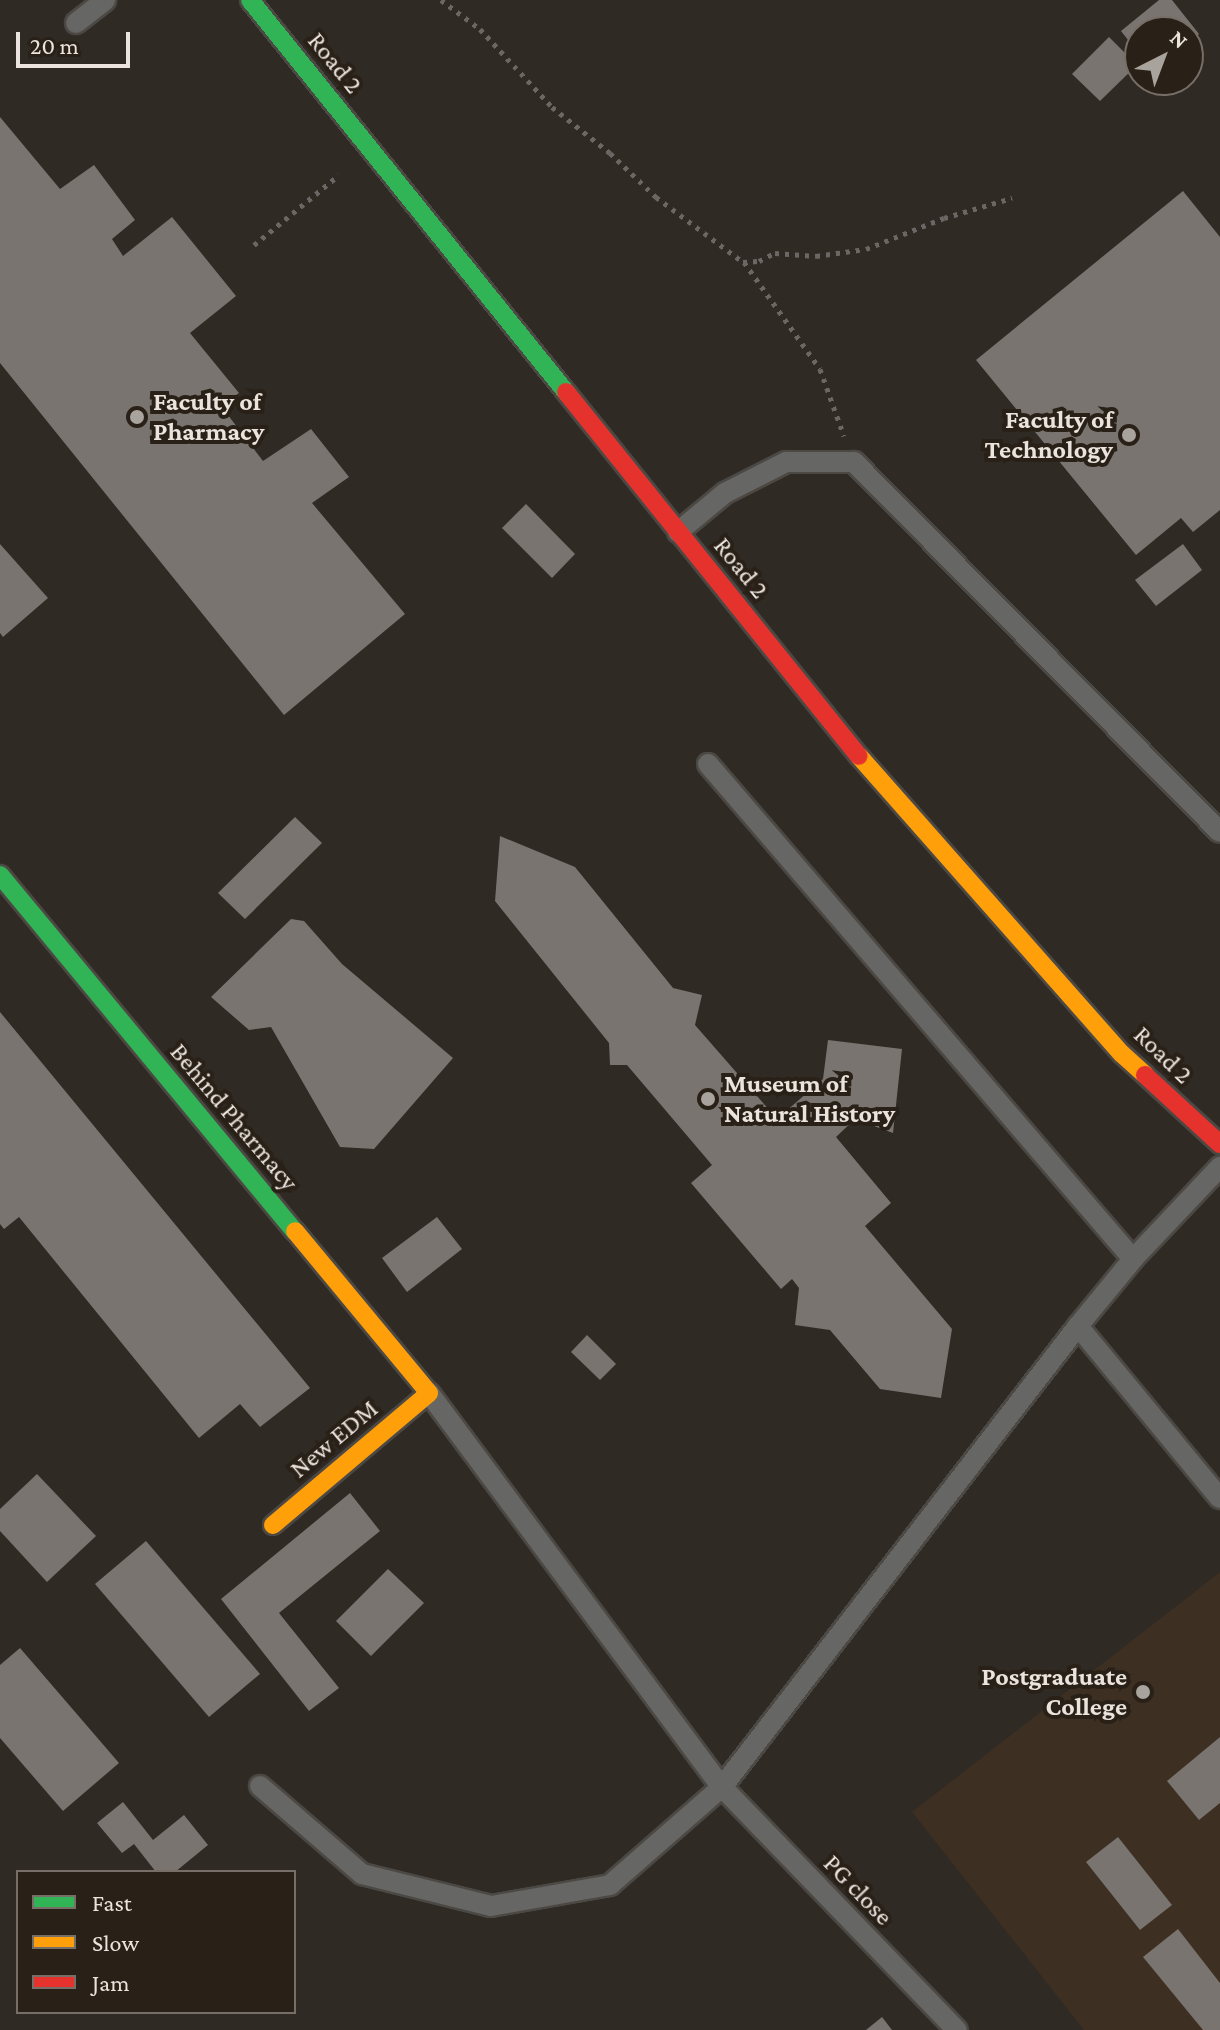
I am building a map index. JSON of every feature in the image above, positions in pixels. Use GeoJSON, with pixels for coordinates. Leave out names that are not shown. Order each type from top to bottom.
{"type":"FeatureCollection","features":[{"type":"Feature","properties":{"kind":"street","name":"Road 2"},"geometry":{"type":"LineString","coordinates":[[250,0],[893,795],[1122,1054],[1220,1144]]}},
{"type":"Feature","properties":{"kind":"street","name":"Behind Pharmacy"},"geometry":{"type":"LineString","coordinates":[[0,875],[429,1393]]}},
{"type":"Feature","properties":{"kind":"street","name":"New EDM"},"geometry":{"type":"LineString","coordinates":[[273,1525],[429,1393]]}},
{"type":"Feature","properties":{"kind":"lane"},"geometry":{"type":"LineString","coordinates":[[76,23],[105,0]]}},
{"type":"Feature","properties":{"kind":"lane"},"geometry":{"type":"LineString","coordinates":[[678,532],[725,493],[786,462],[854,462],[1220,832]]}},
{"type":"Feature","properties":{"kind":"lane"},"geometry":{"type":"LineString","coordinates":[[708,764],[1133,1259]]}},
{"type":"Feature","properties":{"kind":"lane"},"geometry":{"type":"LineString","coordinates":[[260,1786],[362,1874],[491,1906],[610,1885],[722,1787],[1078,1326],[1133,1259],[1220,1167]]}},
{"type":"Feature","properties":{"kind":"lane"},"geometry":{"type":"LineString","coordinates":[[1078,1326],[1220,1498]]}},
{"type":"Feature","properties":{"kind":"lane","name":"PG close"},"geometry":{"type":"LineString","coordinates":[[429,1393],[722,1787],[957,2030]]}},
{"type":"Feature","properties":{"kind":"path"},"geometry":{"type":"LineString","coordinates":[[441,0],[480,29],[552,107],[610,153],[656,197],[743,262],[820,369],[854,462]]}},
{"type":"Feature","properties":{"kind":"path"},"geometry":{"type":"LineString","coordinates":[[254,245],[371,149]]}},
{"type":"Feature","properties":{"kind":"path"},"geometry":{"type":"LineString","coordinates":[[743,262],[759,261],[775,253],[816,256],[866,249],[944,218],[1012,198]]}},
{"type":"Feature","properties":{"kind":"shaded area","name":"Postgraduate College"},"geometry":{"type":"Polygon","coordinates":[[[1220,1572],[1220,2030],[1084,2030],[912,1812],[1220,1572]]]}},
{"type":"Feature","properties":{"kind":"building"},"geometry":{"type":"Polygon","coordinates":[[[1159,0],[1172,0],[1185,16],[1139,16],[1159,0]]]}},
{"type":"Feature","properties":{"kind":"building"},"geometry":{"type":"Polygon","coordinates":[[[1109,37],[1124,52],[1124,78],[1100,101],[1072,74],[1109,37]]]}},
{"type":"Feature","properties":{"kind":"building","name":"Faculty of Pharmacy"},"geometry":{"type":"Polygon","coordinates":[[[0,117],[60,189],[94,165],[135,220],[112,239],[123,256],[172,217],[236,296],[190,333],[239,393],[221,406],[263,461],[311,429],[349,477],[312,503],[405,614],[284,715],[0,363],[0,117]]]}},
{"type":"Feature","properties":{"kind":"building","name":"Faculty of Technology"},"geometry":{"type":"Polygon","coordinates":[[[1183,191],[1220,237],[1220,510],[1193,532],[1181,518],[1136,555],[976,360],[1183,191]]]}},
{"type":"Feature","properties":{"kind":"building"},"geometry":{"type":"Polygon","coordinates":[[[526,504],[575,554],[552,578],[502,528],[526,504]]]}},
{"type":"Feature","properties":{"kind":"building"},"geometry":{"type":"Polygon","coordinates":[[[0,544],[48,598],[3,637],[0,633],[0,544]]]}},
{"type":"Feature","properties":{"kind":"building"},"geometry":{"type":"Polygon","coordinates":[[[1183,544],[1202,570],[1156,606],[1135,580],[1183,544]]]}},
{"type":"Feature","properties":{"kind":"building"},"geometry":{"type":"Polygon","coordinates":[[[295,817],[322,843],[245,919],[218,893],[295,817]]]}},
{"type":"Feature","properties":{"kind":"building","name":"Museum of Natural History"},"geometry":{"type":"Polygon","coordinates":[[[500,836],[575,867],[673,988],[702,995],[695,1025],[777,1119],[823,1079],[828,1040],[902,1049],[893,1133],[855,1119],[836,1137],[891,1203],[865,1226],[952,1329],[941,1398],[880,1389],[830,1330],[795,1325],[799,1288],[792,1279],[781,1289],[691,1183],[712,1165],[627,1065],[610,1065],[609,1043],[495,901],[500,836]]]}},
{"type":"Feature","properties":{"kind":"building"},"geometry":{"type":"Polygon","coordinates":[[[291,919],[304,921],[342,964],[453,1058],[374,1149],[340,1147],[271,1027],[249,1030],[211,997],[291,919]]]}},
{"type":"Feature","properties":{"kind":"building"},"geometry":{"type":"Polygon","coordinates":[[[0,1012],[310,1388],[260,1427],[240,1404],[199,1438],[19,1217],[4,1229],[0,1224],[0,1012]]]}},
{"type":"Feature","properties":{"kind":"building"},"geometry":{"type":"Polygon","coordinates":[[[437,1217],[462,1249],[407,1292],[382,1258],[437,1217]]]}},
{"type":"Feature","properties":{"kind":"building"},"geometry":{"type":"Polygon","coordinates":[[[587,1335],[616,1364],[600,1380],[571,1352],[587,1335]]]}},
{"type":"Feature","properties":{"kind":"building"},"geometry":{"type":"Polygon","coordinates":[[[37,1474],[96,1536],[47,1582],[0,1531],[0,1509],[37,1474]]]}},
{"type":"Feature","properties":{"kind":"building"},"geometry":{"type":"Polygon","coordinates":[[[350,1493],[380,1531],[279,1613],[339,1688],[309,1711],[221,1599],[350,1493]]]}},
{"type":"Feature","properties":{"kind":"building"},"geometry":{"type":"Polygon","coordinates":[[[146,1541],[260,1674],[209,1717],[95,1584],[146,1541]]]}},
{"type":"Feature","properties":{"kind":"building"},"geometry":{"type":"Polygon","coordinates":[[[388,1569],[424,1603],[371,1656],[336,1621],[388,1569]]]}},
{"type":"Feature","properties":{"kind":"building"},"geometry":{"type":"Polygon","coordinates":[[[20,1648],[119,1763],[63,1811],[0,1738],[0,1665],[20,1648]]]}},
{"type":"Feature","properties":{"kind":"building"},"geometry":{"type":"Polygon","coordinates":[[[1220,1737],[1220,1803],[1199,1820],[1167,1781],[1220,1737]]]}},
{"type":"Feature","properties":{"kind":"building"},"geometry":{"type":"Polygon","coordinates":[[[123,1802],[153,1840],[184,1815],[208,1845],[177,1870],[154,1870],[134,1844],[122,1853],[97,1823],[123,1802]]]}},
{"type":"Feature","properties":{"kind":"building"},"geometry":{"type":"Polygon","coordinates":[[[1118,1837],[1172,1905],[1140,1930],[1086,1862],[1118,1837]]]}},
{"type":"Feature","properties":{"kind":"building"},"geometry":{"type":"Polygon","coordinates":[[[1178,1929],[1220,1983],[1220,2030],[1203,2030],[1143,1957],[1178,1929]]]}},
{"type":"Feature","properties":{"kind":"building"},"geometry":{"type":"Polygon","coordinates":[[[882,2017],[892,2030],[866,2030],[882,2017]]]}},
{"type":"Feature","properties":{"kind":"traffic: fast"},"geometry":{"type":"LineString","coordinates":[[250,0],[566,392]]}},
{"type":"Feature","properties":{"kind":"traffic: fast"},"geometry":{"type":"LineString","coordinates":[[0,875],[295,1231]]}},
{"type":"Feature","properties":{"kind":"traffic: slow"},"geometry":{"type":"LineString","coordinates":[[859,756],[1122,1054],[1145,1075]]}},
{"type":"Feature","properties":{"kind":"traffic: slow"},"geometry":{"type":"LineString","coordinates":[[273,1525],[429,1393],[295,1231]]}},
{"type":"Feature","properties":{"kind":"traffic: jam"},"geometry":{"type":"LineString","coordinates":[[566,392],[859,756]]}},
{"type":"Feature","properties":{"kind":"traffic: jam"},"geometry":{"type":"LineString","coordinates":[[1145,1075],[1220,1144]]}},
{"type":"Feature","properties":{"kind":"place","name":"Faculty of Pharmacy"},"geometry":{"type":"Point","coordinates":[137,417]}},
{"type":"Feature","properties":{"kind":"place","name":"Faculty of Technology"},"geometry":{"type":"Point","coordinates":[1129,435]}},
{"type":"Feature","properties":{"kind":"place","name":"Museum of Natural History"},"geometry":{"type":"Point","coordinates":[708,1099]}},
{"type":"Feature","properties":{"kind":"place","name":"Postgraduate College"},"geometry":{"type":"Point","coordinates":[1143,1692]}}]}
